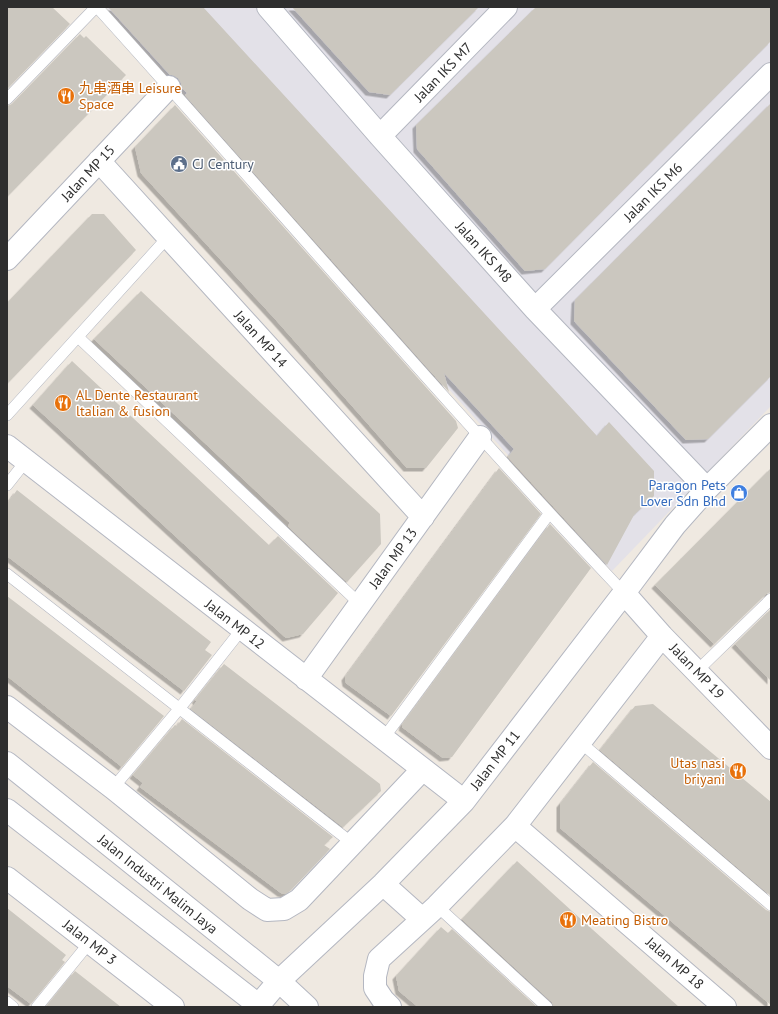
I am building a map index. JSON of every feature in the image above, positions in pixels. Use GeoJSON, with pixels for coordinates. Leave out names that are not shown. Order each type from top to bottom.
{"type":"FeatureCollection","features":[{"type":"Feature","properties":{"kind":"street","name":"Jalan IKS M8"},"geometry":{"type":"LineString","coordinates":[[268,7],[380,136],[535,309],[707,489]]}},
{"type":"Feature","properties":{"kind":"street","name":"Jalan IKS M7"},"geometry":{"type":"LineString","coordinates":[[380,136],[506,7]]}},
{"type":"Feature","properties":{"kind":"street","name":"Jalan IKS M6"},"geometry":{"type":"LineString","coordinates":[[535,309],[771,74]]}},
{"type":"Feature","properties":{"kind":"street","name":"Jalan MP 15"},"geometry":{"type":"LineString","coordinates":[[7,259],[169,87]]}},
{"type":"Feature","properties":{"kind":"street","name":"Jalan MP 14"},"geometry":{"type":"LineString","coordinates":[[99,161],[423,517]]}},
{"type":"Feature","properties":{"kind":"street","name":"Jalan MP 11"},"geometry":{"type":"LineString","coordinates":[[259,1006],[280,981],[383,884],[464,801],[675,525],[707,489],[771,425]]}},
{"type":"Feature","properties":{"kind":"street","name":"Jalan MP 13"},"geometry":{"type":"LineString","coordinates":[[306,679],[480,438]]}},
{"type":"Feature","properties":{"kind":"street","name":"Jalan MP 12"},"geometry":{"type":"LineString","coordinates":[[7,446],[422,770],[464,801]]}},
{"type":"Feature","properties":{"kind":"street","name":"Jalan MP 19"},"geometry":{"type":"LineString","coordinates":[[624,593],[662,636],[771,748]]}},
{"type":"Feature","properties":{"kind":"street"},"geometry":{"type":"LineString","coordinates":[[390,1007],[375,988],[375,976],[379,958],[430,912],[515,826],[662,636]]}},
{"type":"Feature","properties":{"kind":"street"},"geometry":{"type":"LineString","coordinates":[[7,707],[113,788],[250,899],[267,910],[284,909],[299,900],[422,770]]}},
{"type":"Feature","properties":{"kind":"street","name":"Jalan Industri Malim Jaya"},"geometry":{"type":"LineString","coordinates":[[7,763],[280,981],[307,1007]]}},
{"type":"Feature","properties":{"kind":"street"},"geometry":{"type":"LineString","coordinates":[[7,810],[259,1006]]}},
{"type":"Feature","properties":{"kind":"street","name":"Jalan MP 18"},"geometry":{"type":"LineString","coordinates":[[515,826],[725,1007]]}},
{"type":"Feature","properties":{"kind":"street","name":"Jalan MP 3"},"geometry":{"type":"LineString","coordinates":[[7,878],[173,1007]]}},
{"type":"Feature","properties":{"kind":"street"},"geometry":{"type":"LineString","coordinates":[[383,884],[430,912]]}},
{"type":"Feature","properties":{"kind":"lane"},"geometry":{"type":"LineString","coordinates":[[7,99],[96,7],[169,87],[480,438],[624,593]]}},
{"type":"Feature","properties":{"kind":"lane"},"geometry":{"type":"LineString","coordinates":[[7,415],[168,237]]}},
{"type":"Feature","properties":{"kind":"lane"},"geometry":{"type":"LineString","coordinates":[[78,337],[360,604]]}},
{"type":"Feature","properties":{"kind":"lane"},"geometry":{"type":"LineString","coordinates":[[7,485],[26,461]]}},
{"type":"Feature","properties":{"kind":"lane"},"geometry":{"type":"LineString","coordinates":[[383,739],[549,514]]}},
{"type":"Feature","properties":{"kind":"lane"},"geometry":{"type":"LineString","coordinates":[[7,574],[352,843]]}},
{"type":"Feature","properties":{"kind":"lane"},"geometry":{"type":"LineString","coordinates":[[697,671],[771,599]]}},
{"type":"Feature","properties":{"kind":"lane"},"geometry":{"type":"LineString","coordinates":[[113,788],[179,709],[242,629]]}},
{"type":"Feature","properties":{"kind":"lane"},"geometry":{"type":"LineString","coordinates":[[580,742],[771,905]]}},
{"type":"Feature","properties":{"kind":"lane"},"geometry":{"type":"LineString","coordinates":[[430,912],[547,1007]]}},
{"type":"Feature","properties":{"kind":"lane"},"geometry":{"type":"LineString","coordinates":[[37,1007],[90,942]]}},
{"type":"Feature","properties":{"kind":"lane"},"geometry":{"type":"LineString","coordinates":[[7,1002],[13,1007]]}},
{"type":"Feature","properties":{"kind":"shaded area"},"geometry":{"type":"Polygon","coordinates":[[[106,7],[771,7],[771,406],[612,571],[106,7]]]}},
{"type":"Feature","properties":{"kind":"building"},"geometry":{"type":"Polygon","coordinates":[[[7,7],[52,7],[70,24],[7,89],[7,7]]]}},
{"type":"Feature","properties":{"kind":"building"},"geometry":{"type":"Polygon","coordinates":[[[108,7],[203,7],[597,436],[609,422],[654,471],[654,496],[634,515],[607,565],[508,457],[514,449],[444,373],[449,392],[185,95],[187,93],[181,87],[181,83],[178,78],[170,75],[108,7]]]}},
{"type":"Feature","properties":{"kind":"building"},"geometry":{"type":"Polygon","coordinates":[[[292,7],[479,7],[390,95],[369,92],[292,7]]]}},
{"type":"Feature","properties":{"kind":"building"},"geometry":{"type":"Polygon","coordinates":[[[536,7],[771,7],[771,41],[545,269],[525,271],[417,149],[416,125],[536,7]]]}},
{"type":"Feature","properties":{"kind":"building","name":"九串酒串 Leisure Space"},"geometry":{"type":"Polygon","coordinates":[[[80,34],[84,38],[86,36],[126,75],[7,197],[7,106],[12,104],[80,34]]]}},
{"type":"Feature","properties":{"kind":"building"},"geometry":{"type":"Polygon","coordinates":[[[771,103],[771,376],[708,439],[686,440],[574,321],[575,300],[771,103]]]}},
{"type":"Feature","properties":{"kind":"building"},"geometry":{"type":"Polygon","coordinates":[[[175,105],[456,421],[458,428],[426,468],[407,468],[276,320],[141,173],[135,147],[175,105]]]}},
{"type":"Feature","properties":{"kind":"building"},"geometry":{"type":"Polygon","coordinates":[[[92,214],[104,214],[136,250],[7,384],[7,303],[92,214]]]}},
{"type":"Feature","properties":{"kind":"building"},"geometry":{"type":"Polygon","coordinates":[[[141,291],[380,514],[381,544],[347,582],[288,526],[290,523],[94,339],[141,291]]]}},
{"type":"Feature","properties":{"kind":"building"},"geometry":{"type":"Polygon","coordinates":[[[72,361],[269,545],[278,536],[338,593],[303,634],[286,638],[33,405],[72,361]]]}},
{"type":"Feature","properties":{"kind":"building"},"geometry":{"type":"Polygon","coordinates":[[[499,468],[541,514],[391,716],[346,683],[345,677],[499,468]]]}},
{"type":"Feature","properties":{"kind":"building"},"geometry":{"type":"Polygon","coordinates":[[[771,468],[771,592],[766,594],[714,644],[655,585],[771,468]]]}},
{"type":"Feature","properties":{"kind":"building"},"geometry":{"type":"Polygon","coordinates":[[[17,490],[211,642],[205,650],[212,655],[184,691],[7,556],[7,504],[17,490]]]}},
{"type":"Feature","properties":{"kind":"building"},"geometry":{"type":"Polygon","coordinates":[[[550,524],[591,568],[452,757],[443,758],[402,727],[402,725],[550,524]]]}},
{"type":"Feature","properties":{"kind":"building"},"geometry":{"type":"Polygon","coordinates":[[[7,596],[164,716],[122,767],[7,676],[7,596]]]}},
{"type":"Feature","properties":{"kind":"building"},"geometry":{"type":"Polygon","coordinates":[[[771,609],[771,681],[735,644],[771,609]]]}},
{"type":"Feature","properties":{"kind":"building"},"geometry":{"type":"Polygon","coordinates":[[[224,664],[380,784],[381,791],[343,827],[191,709],[197,701],[195,700],[224,664]]]}},
{"type":"Feature","properties":{"kind":"building"},"geometry":{"type":"Polygon","coordinates":[[[653,704],[771,802],[771,896],[600,750],[635,706],[653,704]]]}},
{"type":"Feature","properties":{"kind":"building"},"geometry":{"type":"Polygon","coordinates":[[[182,719],[333,837],[324,845],[330,849],[291,890],[285,894],[281,893],[140,787],[143,783],[133,775],[175,725],[177,726],[182,719]]]}},
{"type":"Feature","properties":{"kind":"building"},"geometry":{"type":"Polygon","coordinates":[[[593,762],[766,910],[771,912],[771,1005],[560,828],[560,804],[593,762]]]}},
{"type":"Feature","properties":{"kind":"building"},"geometry":{"type":"Polygon","coordinates":[[[517,861],[679,1007],[554,1007],[552,1002],[462,919],[517,861]]]}},
{"type":"Feature","properties":{"kind":"building"},"geometry":{"type":"Polygon","coordinates":[[[7,908],[66,955],[62,960],[65,962],[31,1004],[7,986],[7,908]]]}},
{"type":"Feature","properties":{"kind":"building"},"geometry":{"type":"Polygon","coordinates":[[[441,927],[448,933],[452,929],[537,1007],[418,1007],[399,991],[396,976],[441,927]]]}},
{"type":"Feature","properties":{"kind":"building"},"geometry":{"type":"Polygon","coordinates":[[[75,971],[121,1007],[46,1007],[75,971]]]}},
{"type":"Feature","properties":{"kind":"place","name":"九串酒串 Leisure Space"},"geometry":{"type":"Point","coordinates":[66,96]}},
{"type":"Feature","properties":{"kind":"place","name":"CJ Century"},"geometry":{"type":"Point","coordinates":[179,164]}},
{"type":"Feature","properties":{"kind":"place","name":"AL Dente Restaurant ltalian & fusion"},"geometry":{"type":"Point","coordinates":[63,403]}},
{"type":"Feature","properties":{"kind":"place","name":"Paragon Pets Lover Sdn Bhd"},"geometry":{"type":"Point","coordinates":[739,493]}},
{"type":"Feature","properties":{"kind":"place","name":"Utas nasi briyani"},"geometry":{"type":"Point","coordinates":[738,771]}},
{"type":"Feature","properties":{"kind":"place","name":"Meating Bistro"},"geometry":{"type":"Point","coordinates":[568,920]}}]}
